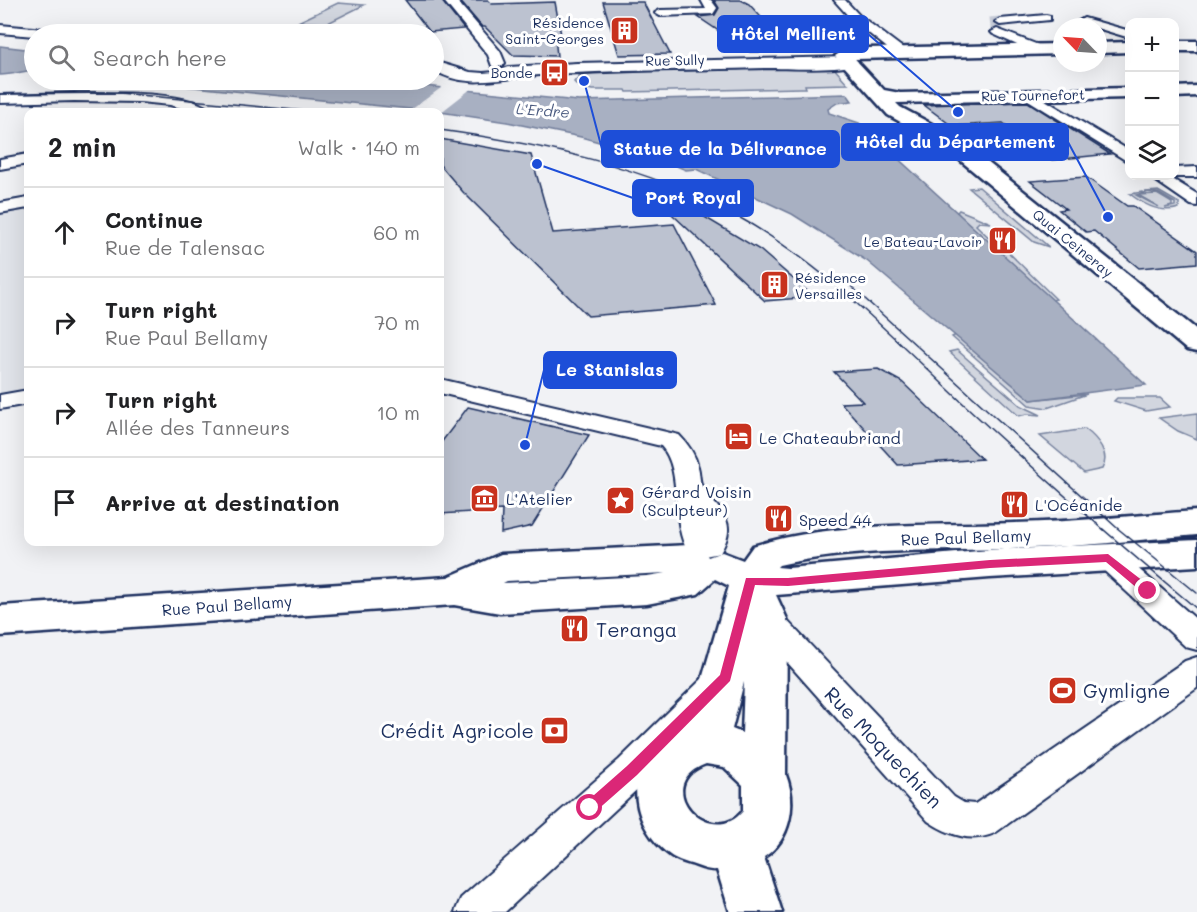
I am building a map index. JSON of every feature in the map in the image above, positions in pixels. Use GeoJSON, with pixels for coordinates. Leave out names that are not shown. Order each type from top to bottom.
{"type":"FeatureCollection","features":[{"type":"Feature","properties":{"kind":"main road"},"geometry":{"type":"LineString","coordinates":[[1179,46],[1197,46]]}},
{"type":"Feature","properties":{"kind":"main road"},"geometry":{"type":"LineString","coordinates":[[1107,48],[1125,47]]}},
{"type":"Feature","properties":{"kind":"main road","name":"Rue Sully"},"geometry":{"type":"LineString","coordinates":[[849,57],[900,52],[1053,49]]}},
{"type":"Feature","properties":{"kind":"main road","name":"Quai Ceineray"},"geometry":{"type":"LineString","coordinates":[[849,57],[894,111],[949,141],[1197,344]]}},
{"type":"Feature","properties":{"kind":"main road","name":"Quai Ceineray"},"geometry":{"type":"LineString","coordinates":[[849,57],[944,134],[949,141]]}},
{"type":"Feature","properties":{"kind":"main road"},"geometry":{"type":"LineString","coordinates":[[1179,92],[1197,91]]}},
{"type":"Feature","properties":{"kind":"main road","name":"Rue Tournefort"},"geometry":{"type":"LineString","coordinates":[[900,98],[1125,93]]}},
{"type":"Feature","properties":{"kind":"main road","name":"Quai Ceineray"},"geometry":{"type":"LineString","coordinates":[[882,95],[900,98]]}},
{"type":"Feature","properties":{"kind":"main road","name":"Rue Paul Bellamy"},"geometry":{"type":"LineString","coordinates":[[0,621],[454,591],[500,598],[647,590],[684,584],[712,561],[766,555],[806,546],[910,539],[1019,536],[1197,523]]}},
{"type":"Feature","properties":{"kind":"main road","name":"Rue Paul Bellamy"},"geometry":{"type":"LineString","coordinates":[[712,561],[788,582],[990,564],[1197,553]]}},
{"type":"Feature","properties":{"kind":"main road"},"geometry":{"type":"LineString","coordinates":[[712,561],[768,619],[763,775]]}},
{"type":"Feature","properties":{"kind":"main road"},"geometry":{"type":"LineString","coordinates":[[706,744],[725,677],[712,561]]}},
{"type":"Feature","properties":{"kind":"main road"},"geometry":{"type":"LineString","coordinates":[[706,744],[720,745],[738,752],[755,765],[763,775],[769,788],[768,817],[749,839],[735,845],[720,847],[704,845],[677,832],[667,821],[660,808],[658,782],[647,770],[670,760],[681,752],[706,744]]}},
{"type":"Feature","properties":{"kind":"main road"},"geometry":{"type":"LineString","coordinates":[[735,845],[756,912]]}},
{"type":"Feature","properties":{"kind":"street"},"geometry":{"type":"LineString","coordinates":[[449,0],[503,66]]}},
{"type":"Feature","properties":{"kind":"street"},"geometry":{"type":"LineString","coordinates":[[660,13],[709,12],[712,8],[706,0]]}},
{"type":"Feature","properties":{"kind":"street"},"geometry":{"type":"LineString","coordinates":[[840,0],[849,11],[900,52]]}},
{"type":"Feature","properties":{"kind":"street"},"geometry":{"type":"LineString","coordinates":[[1037,49],[994,26],[1046,18]]}},
{"type":"Feature","properties":{"kind":"street"},"geometry":{"type":"LineString","coordinates":[[0,28],[24,31]]}},
{"type":"Feature","properties":{"kind":"street"},"geometry":{"type":"LineString","coordinates":[[1107,29],[1125,34]]}},
{"type":"Feature","properties":{"kind":"street","name":"Rue Sully"},"geometry":{"type":"LineString","coordinates":[[444,71],[461,70],[471,78],[486,78],[503,66],[597,67],[849,57]]}},
{"type":"Feature","properties":{"kind":"street"},"geometry":{"type":"LineString","coordinates":[[1030,95],[1125,155]]}},
{"type":"Feature","properties":{"kind":"street"},"geometry":{"type":"LineString","coordinates":[[0,99],[99,97],[165,102],[190,108]]}},
{"type":"Feature","properties":{"kind":"street"},"geometry":{"type":"LineString","coordinates":[[0,164],[24,160]]}},
{"type":"Feature","properties":{"kind":"street"},"geometry":{"type":"LineString","coordinates":[[1179,173],[1197,172]]}},
{"type":"Feature","properties":{"kind":"street"},"geometry":{"type":"LineString","coordinates":[[1163,180],[1197,201]]}},
{"type":"Feature","properties":{"kind":"street"},"geometry":{"type":"LineString","coordinates":[[0,208],[24,204]]}},
{"type":"Feature","properties":{"kind":"street"},"geometry":{"type":"LineString","coordinates":[[444,387],[670,440],[681,450],[690,489],[690,517],[712,561]]}},
{"type":"Feature","properties":{"kind":"street"},"geometry":{"type":"LineString","coordinates":[[0,402],[24,398]]}},
{"type":"Feature","properties":{"kind":"street"},"geometry":{"type":"LineString","coordinates":[[1108,558],[1197,638]]}},
{"type":"Feature","properties":{"kind":"street","name":"Rue Moquechien"},"geometry":{"type":"LineString","coordinates":[[768,619],[841,703],[941,808],[951,815],[971,822],[982,821],[1197,670]]}},
{"type":"Feature","properties":{"kind":"street"},"geometry":{"type":"LineString","coordinates":[[475,912],[647,770],[725,677]]}},
{"type":"Feature","properties":{"kind":"shaded area"},"geometry":{"type":"Polygon","coordinates":[[[338,3],[364,5],[328,23],[298,22],[338,3]]]}},
{"type":"Feature","properties":{"kind":"shaded area"},"geometry":{"type":"Polygon","coordinates":[[[833,67],[848,84],[805,85],[806,88],[627,92],[626,90],[592,90],[578,86],[574,82],[579,76],[595,73],[833,67]]]}},
{"type":"Feature","properties":{"kind":"shaded area"},"geometry":{"type":"Polygon","coordinates":[[[979,187],[1049,247],[1034,242],[969,188],[979,187]]]}},
{"type":"Feature","properties":{"kind":"shaded area"},"geometry":{"type":"Polygon","coordinates":[[[1158,191],[1179,203],[1179,208],[1159,209],[1141,202],[1130,194],[1145,193],[1136,195],[1159,207],[1138,195],[1157,194],[1172,203],[1172,206],[1165,208],[1175,206],[1175,203],[1158,193],[1145,192],[1158,191]]]}},
{"type":"Feature","properties":{"kind":"shaded area"},"geometry":{"type":"Polygon","coordinates":[[[24,210],[24,389],[0,393],[0,215],[24,210]]]}},
{"type":"Feature","properties":{"kind":"shaded area"},"geometry":{"type":"Polygon","coordinates":[[[959,210],[991,223],[979,222],[976,225],[999,247],[1006,250],[1056,299],[1052,300],[961,217],[957,212],[959,210]]]}},
{"type":"Feature","properties":{"kind":"shaded area"},"geometry":{"type":"Polygon","coordinates":[[[956,335],[1031,400],[1087,394],[1047,408],[1029,405],[952,337],[956,335]]]}},
{"type":"Feature","properties":{"kind":"shaded area"},"geometry":{"type":"Polygon","coordinates":[[[957,350],[1020,405],[1041,415],[1019,416],[949,352],[957,350]]]}},
{"type":"Feature","properties":{"kind":"shaded area"},"geometry":{"type":"Polygon","coordinates":[[[1117,398],[1160,398],[1170,407],[1146,411],[1114,401],[1117,398]]]}},
{"type":"Feature","properties":{"kind":"shaded area"},"geometry":{"type":"Polygon","coordinates":[[[1197,413],[1197,439],[1178,431],[1159,418],[1197,413]]]}},
{"type":"Feature","properties":{"kind":"shaded area"},"geometry":{"type":"Polygon","coordinates":[[[1085,429],[1094,437],[1104,452],[1102,469],[1084,473],[1040,436],[1085,429]]]}},
{"type":"Feature","properties":{"kind":"water"},"geometry":{"type":"Polygon","coordinates":[[[0,46],[24,49],[24,72],[0,75],[0,46]]]}},
{"type":"Feature","properties":{"kind":"water","name":"L'Erdre"},"geometry":{"type":"Polygon","coordinates":[[[444,88],[579,101],[847,94],[852,101],[837,103],[828,109],[829,113],[859,123],[1146,385],[1031,400],[867,261],[792,214],[696,169],[686,170],[660,159],[581,137],[444,113],[444,108],[401,108],[223,90],[444,90],[444,88]]]}},
{"type":"Feature","properties":{"kind":"pier"},"geometry":{"type":"Polygon","coordinates":[[[444,86],[472,88],[444,110],[444,108],[413,108],[438,90],[444,90],[444,86]]]}},
{"type":"Feature","properties":{"kind":"building"},"geometry":{"type":"Polygon","coordinates":[[[405,0],[441,0],[464,29],[444,31],[444,24],[424,24],[405,0]]]}},
{"type":"Feature","properties":{"kind":"building"},"geometry":{"type":"Polygon","coordinates":[[[459,0],[488,0],[492,4],[555,2],[561,35],[555,36],[557,56],[513,55],[485,27],[482,27],[459,0]]]}},
{"type":"Feature","properties":{"kind":"building"},"geometry":{"type":"Polygon","coordinates":[[[714,0],[741,0],[749,4],[771,28],[778,28],[807,51],[750,52],[698,17],[715,15],[719,8],[714,0]]]}},
{"type":"Feature","properties":{"kind":"building"},"geometry":{"type":"Polygon","coordinates":[[[603,2],[643,2],[670,54],[619,55],[603,2]]]}},
{"type":"Feature","properties":{"kind":"building"},"geometry":{"type":"Polygon","coordinates":[[[1028,102],[1110,154],[1052,160],[1003,123],[952,126],[924,105],[1028,102]]]}},
{"type":"Feature","properties":{"kind":"building"},"geometry":{"type":"Polygon","coordinates":[[[444,140],[531,155],[553,233],[674,224],[716,305],[588,316],[463,192],[444,170],[444,140]]]}},
{"type":"Feature","properties":{"kind":"building"},"geometry":{"type":"Polygon","coordinates":[[[1086,177],[1127,206],[1133,206],[1197,251],[1197,263],[1139,268],[1094,231],[1086,232],[1059,210],[1066,209],[1030,181],[1086,177]]]}},
{"type":"Feature","properties":{"kind":"building"},"geometry":{"type":"Polygon","coordinates":[[[666,194],[760,250],[814,297],[765,301],[660,203],[666,194]]]}},
{"type":"Feature","properties":{"kind":"building"},"geometry":{"type":"Polygon","coordinates":[[[878,369],[902,382],[982,459],[898,465],[841,403],[863,402],[834,372],[878,369]]]}},
{"type":"Feature","properties":{"kind":"building"},"geometry":{"type":"Polygon","coordinates":[[[468,407],[589,435],[532,526],[501,533],[502,510],[444,514],[444,439],[468,407]]]}},
{"type":"Feature","properties":{"kind":"tunnel"},"geometry":{"type":"LineString","coordinates":[[990,23],[1000,22]]}},
{"type":"Feature","properties":{"kind":"tram line"},"geometry":{"type":"LineString","coordinates":[[0,94],[119,93],[274,108]]}},
{"type":"Feature","properties":{"kind":"tram line"},"geometry":{"type":"LineString","coordinates":[[444,131],[554,150],[629,170],[700,198],[768,235],[799,256],[858,304],[1024,460],[1197,609]]}},
{"type":"Feature","properties":{"kind":"tram line"},"geometry":{"type":"LineString","coordinates":[[842,278],[1116,527],[1197,593]]}},
{"type":"Feature","properties":{"kind":"place","name":"Résidence Saint-Georges"},"geometry":{"type":"Point","coordinates":[625,30]}},
{"type":"Feature","properties":{"kind":"place","name":"Bonde"},"geometry":{"type":"Point","coordinates":[554,72]}},
{"type":"Feature","properties":{"kind":"place","name":"Statue de la Délivrance"},"geometry":{"type":"Point","coordinates":[584,81]}},
{"type":"Feature","properties":{"kind":"place","name":"Hôtel Mellient"},"geometry":{"type":"Point","coordinates":[958,112]}},
{"type":"Feature","properties":{"kind":"place","name":"Port Royal"},"geometry":{"type":"Point","coordinates":[537,164]}},
{"type":"Feature","properties":{"kind":"place","name":"Hôtel du Département"},"geometry":{"type":"Point","coordinates":[1108,217]}},
{"type":"Feature","properties":{"kind":"place","name":"Le Bateau-Lavoir"},"geometry":{"type":"Point","coordinates":[1003,241]}},
{"type":"Feature","properties":{"kind":"place","name":"Résidence Versailles"},"geometry":{"type":"Point","coordinates":[774,285]}},
{"type":"Feature","properties":{"kind":"place","name":"Le Chateaubriand"},"geometry":{"type":"Point","coordinates":[738,437]}},
{"type":"Feature","properties":{"kind":"place","name":"Le Stanislas"},"geometry":{"type":"Point","coordinates":[525,445]}},
{"type":"Feature","properties":{"kind":"place","name":"L'Atelier"},"geometry":{"type":"Point","coordinates":[485,498]}},
{"type":"Feature","properties":{"kind":"place","name":"Gérard Voisin (Sculpteur)"},"geometry":{"type":"Point","coordinates":[621,500]}},
{"type":"Feature","properties":{"kind":"place","name":"L'Océanide"},"geometry":{"type":"Point","coordinates":[1014,504]}},
{"type":"Feature","properties":{"kind":"place","name":"Speed 44"},"geometry":{"type":"Point","coordinates":[778,519]}},
{"type":"Feature","properties":{"kind":"place","name":"Teranga"},"geometry":{"type":"Point","coordinates":[575,629]}},
{"type":"Feature","properties":{"kind":"place","name":"Gymligne"},"geometry":{"type":"Point","coordinates":[1062,690]}},
{"type":"Feature","properties":{"kind":"place","name":"Crédit Agricole"},"geometry":{"type":"Point","coordinates":[555,730]}},
{"type":"Feature","properties":{"kind":"route"},"geometry":{"type":"LineString","coordinates":[[590,808],[632,771],[725,677],[750,580],[788,582],[946,570],[990,564],[1108,558],[1148,591]]}}]}
